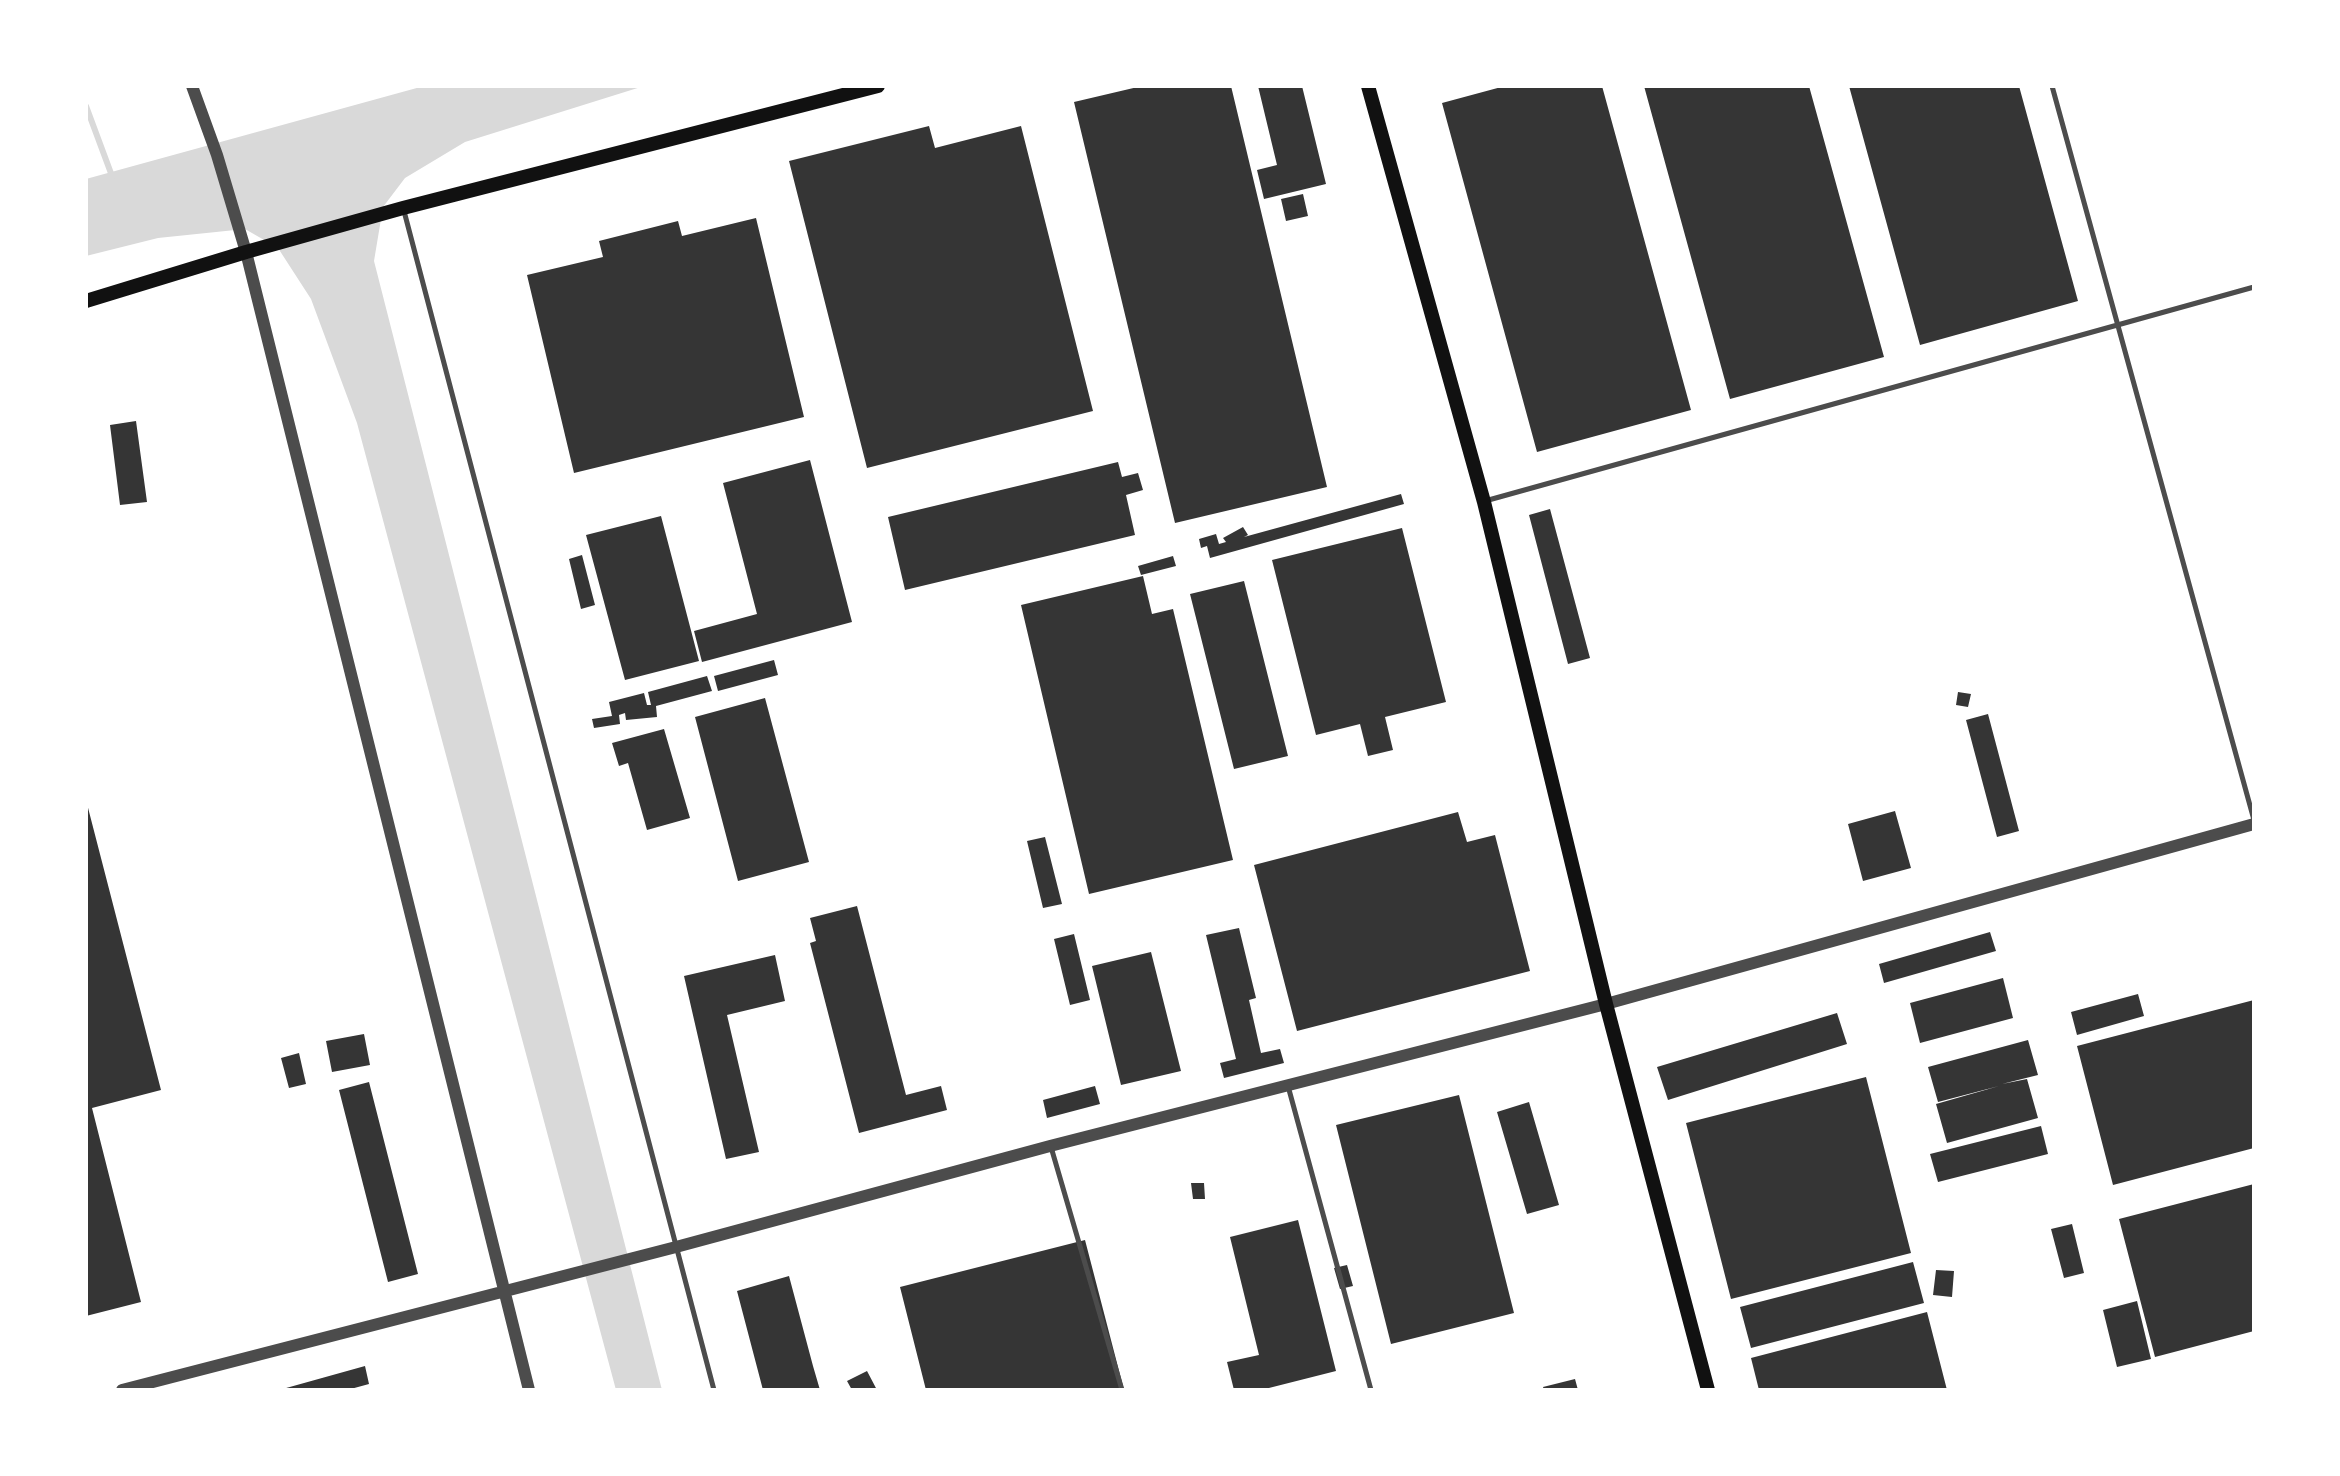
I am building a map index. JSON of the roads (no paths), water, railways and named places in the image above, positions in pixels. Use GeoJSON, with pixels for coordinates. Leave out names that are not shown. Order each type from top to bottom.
{"type":"FeatureCollection","features":[{"type":"Feature","properties":{"kind":"main road"},"geometry":{"type":"LineString","coordinates":[[86,301],[403,208],[878,86]]}},
{"type":"Feature","properties":{"kind":"main road"},"geometry":{"type":"LineString","coordinates":[[1368,86],[1484,502],[1606,1004],[1708,1390]]}},
{"type":"Feature","properties":{"kind":"street"},"geometry":{"type":"LineString","coordinates":[[192,86],[217,155],[246,252],[529,1390]]}},
{"type":"Feature","properties":{"kind":"street"},"geometry":{"type":"LineString","coordinates":[[122,1390],[676,1247],[1050,1146],[1606,1004],[2254,822]]}},
{"type":"Feature","properties":{"kind":"lane"},"geometry":{"type":"LineString","coordinates":[[2052,86],[2254,822]]}},
{"type":"Feature","properties":{"kind":"lane"},"geometry":{"type":"LineString","coordinates":[[403,208],[714,1390]]}},
{"type":"Feature","properties":{"kind":"lane"},"geometry":{"type":"LineString","coordinates":[[1484,502],[2254,287]]}},
{"type":"Feature","properties":{"kind":"lane"},"geometry":{"type":"LineString","coordinates":[[1288,1086],[1371,1390]]}},
{"type":"Feature","properties":{"kind":"lane"},"geometry":{"type":"LineString","coordinates":[[1050,1146],[1122,1390]]}},
{"type":"Feature","properties":{"kind":"waterway"},"geometry":{"type":"LineString","coordinates":[[86,106],[112,176]]}}]}
